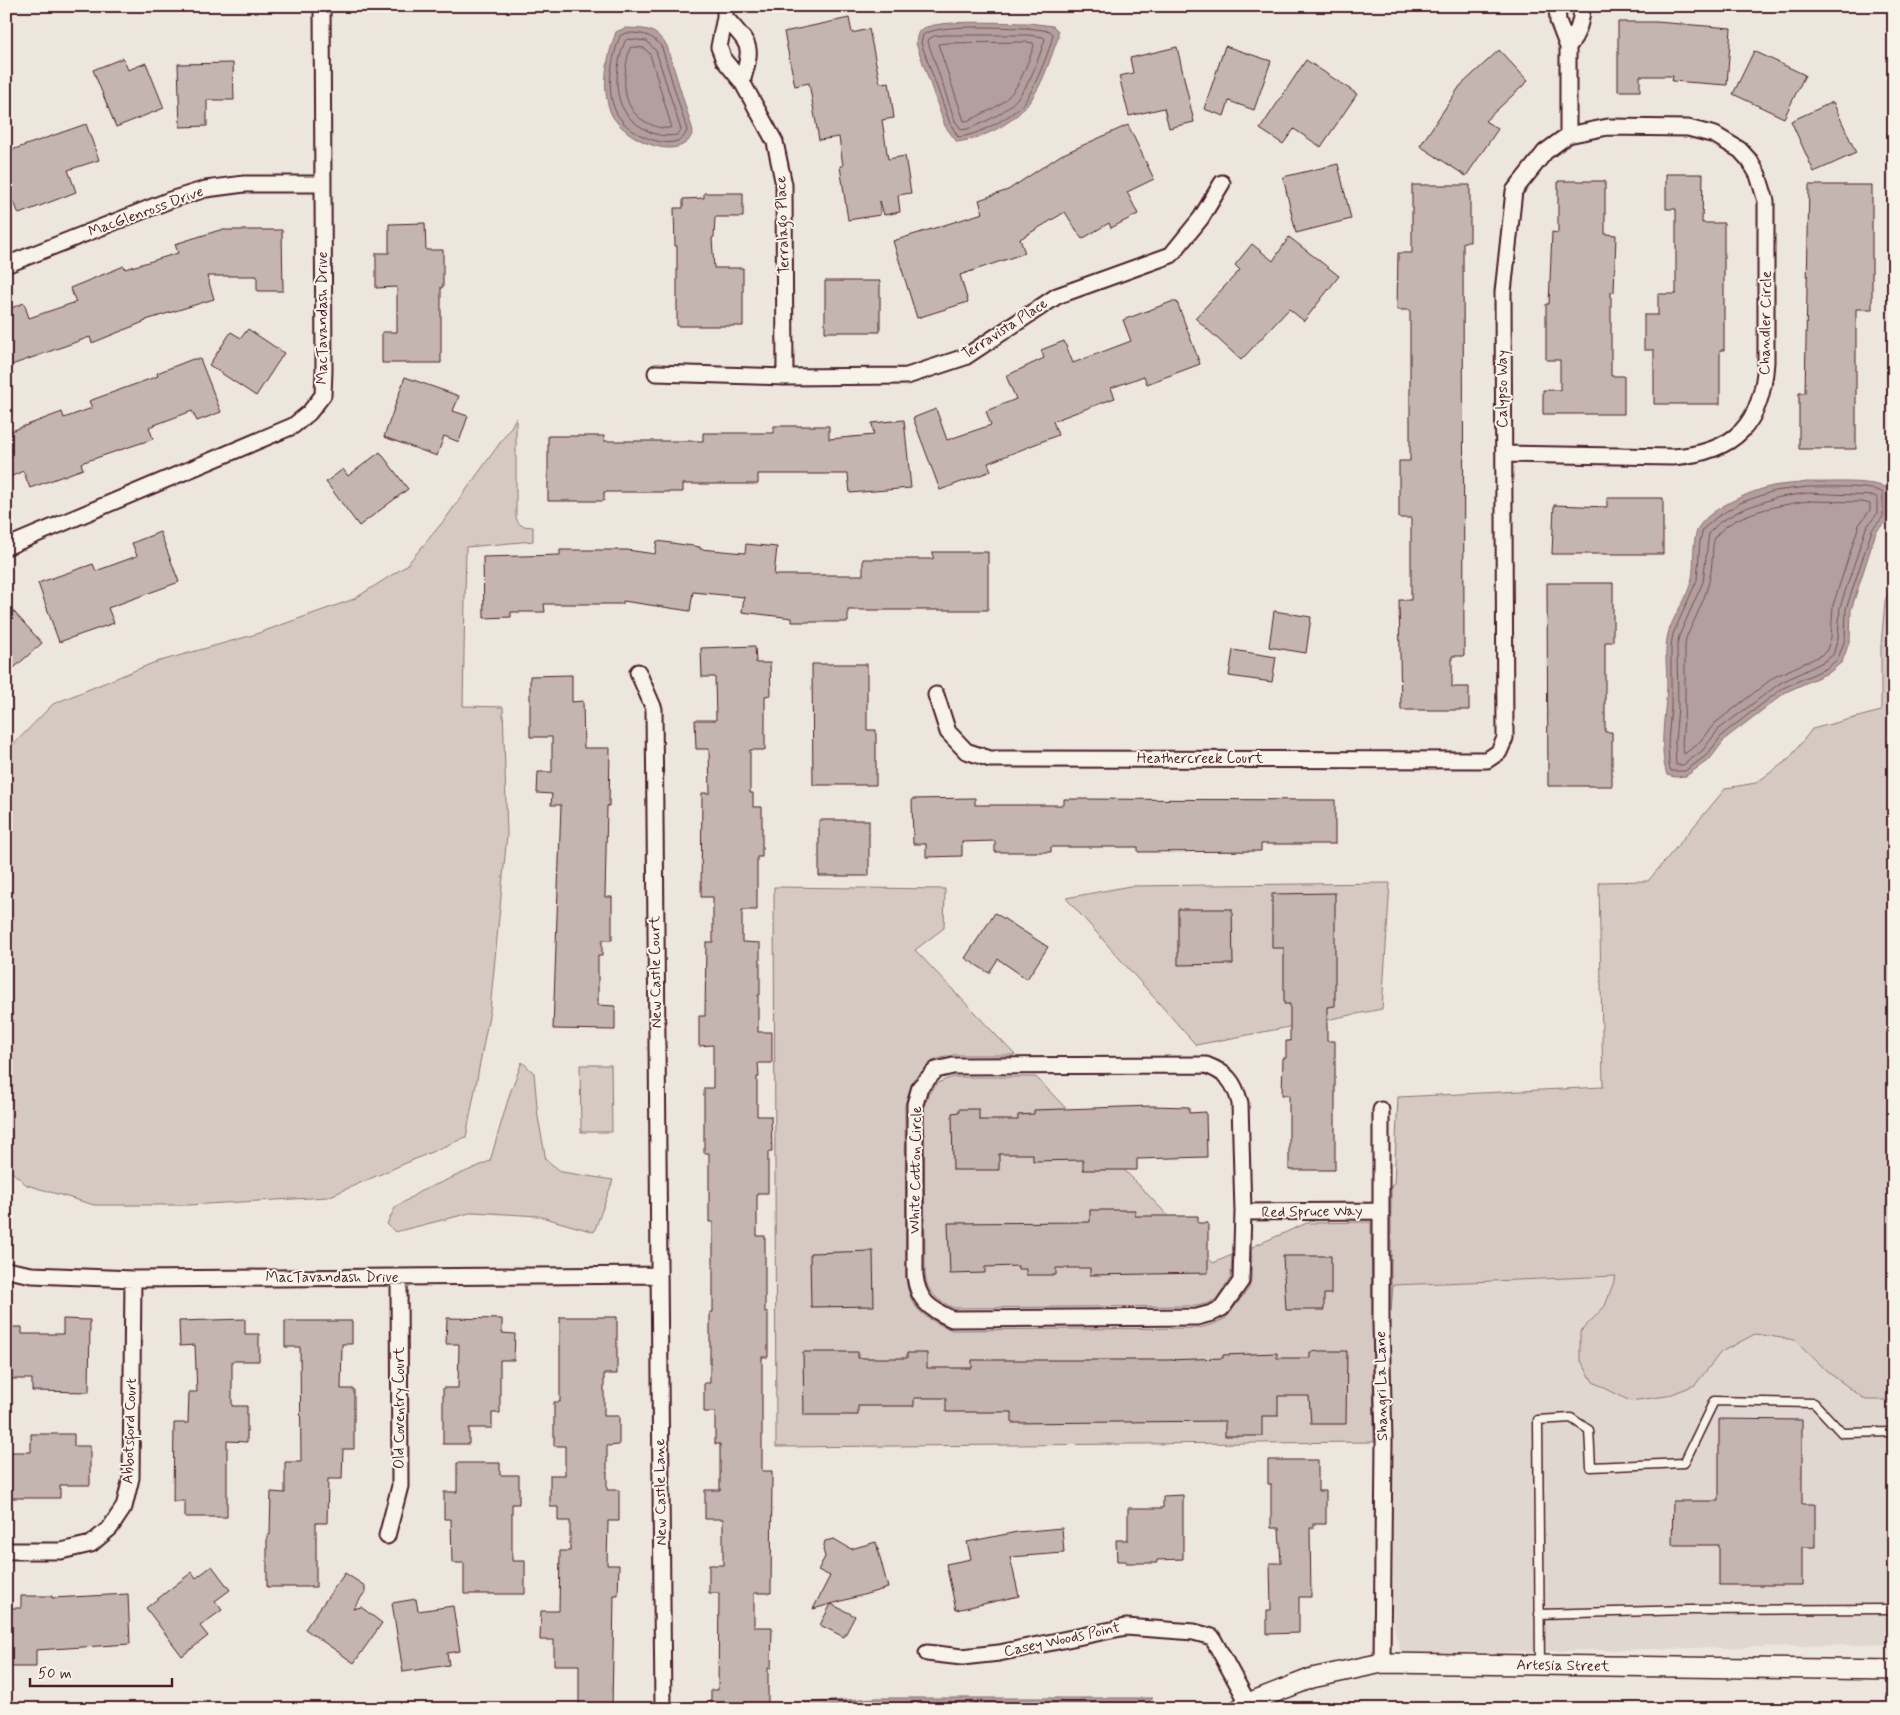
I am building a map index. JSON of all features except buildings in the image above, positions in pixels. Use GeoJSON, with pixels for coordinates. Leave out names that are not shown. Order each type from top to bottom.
{"type":"FeatureCollection","features":[{"type":"Feature","properties":{"kind":"street","name":"MacTavandash Drive"},"geometry":{"type":"LineString","coordinates":[[6,546],[293,426],[309,413],[323,395],[322,6]]}},
{"type":"Feature","properties":{"kind":"street"},"geometry":{"type":"LineString","coordinates":[[1557,6],[1558,21],[1568,46],[1568,135]]}},
{"type":"Feature","properties":{"kind":"street"},"geometry":{"type":"LineString","coordinates":[[1568,46],[1576,36],[1582,17],[1582,6]]}},
{"type":"Feature","properties":{"kind":"street","name":"Terralago Place"},"geometry":{"type":"LineString","coordinates":[[725,12],[719,48],[724,60],[742,82],[775,142],[784,185],[785,377]]}},
{"type":"Feature","properties":{"kind":"street","name":"Terralago Place"},"geometry":{"type":"LineString","coordinates":[[725,12],[749,45],[750,54],[742,82]]}},
{"type":"Feature","properties":{"kind":"street","name":"Chandler Circle"},"geometry":{"type":"LineString","coordinates":[[1504,454],[1673,457],[1696,455],[1712,450],[1740,433],[1755,413],[1765,384],[1766,201],[1763,187],[1750,161],[1740,150],[1728,142],[1704,132],[1688,128],[1608,127],[1568,135]]}},
{"type":"Feature","properties":{"kind":"street","name":"Calypso Way"},"geometry":{"type":"LineString","coordinates":[[1499,752],[1505,738],[1502,292],[1514,191],[1545,152],[1568,135]]}},
{"type":"Feature","properties":{"kind":"street","name":"Terravista Place"},"geometry":{"type":"LineString","coordinates":[[656,373],[785,377],[907,376],[965,357],[1057,296],[1171,255],[1201,218],[1222,183]]}},
{"type":"Feature","properties":{"kind":"street","name":"MacGlenross Drive"},"geometry":{"type":"LineString","coordinates":[[6,265],[170,200],[206,189],[244,184],[322,184]]}},
{"type":"Feature","properties":{"kind":"street","name":"New Castle Court"},"geometry":{"type":"LineString","coordinates":[[638,672],[654,709],[659,1274]]}},
{"type":"Feature","properties":{"kind":"street","name":"Heathercreek Court"},"geometry":{"type":"LineString","coordinates":[[936,695],[948,732],[966,751],[990,759],[1487,760],[1499,752]]}},
{"type":"Feature","properties":{"kind":"street","name":"White Cotton Circle"},"geometry":{"type":"LineString","coordinates":[[1206,1065],[1217,1069],[1227,1076],[1235,1087],[1240,1103],[1243,1212],[1241,1281],[1222,1308],[1212,1313],[1197,1317],[952,1319],[938,1313],[927,1305],[917,1290],[914,1104],[920,1088],[936,1070],[953,1066],[1206,1065]]}},
{"type":"Feature","properties":{"kind":"street","name":"Shangri La Lane"},"geometry":{"type":"LineString","coordinates":[[1381,1110],[1384,1442],[1382,1664]]}},
{"type":"Feature","properties":{"kind":"street","name":"Red Spruce Way"},"geometry":{"type":"LineString","coordinates":[[1243,1212],[1381,1211]]}},
{"type":"Feature","properties":{"kind":"street","name":"MacTavandash Drive"},"geometry":{"type":"LineString","coordinates":[[6,1270],[32,1274],[133,1279],[399,1278],[659,1274]]}},
{"type":"Feature","properties":{"kind":"street","name":"New Castle Lane"},"geometry":{"type":"LineString","coordinates":[[659,1274],[663,1709]]}},
{"type":"Feature","properties":{"kind":"street","name":"Old Coventry Court"},"geometry":{"type":"LineString","coordinates":[[387,1536],[400,1486],[399,1278]]}},
{"type":"Feature","properties":{"kind":"street","name":"Abbotsford Court"},"geometry":{"type":"LineString","coordinates":[[6,1551],[61,1550],[91,1544],[110,1528],[124,1507],[131,1478],[133,1279]]}},
{"type":"Feature","properties":{"kind":"street","name":"Casey Woods Point"},"geometry":{"type":"LineString","coordinates":[[927,1653],[962,1656],[998,1653],[1126,1626],[1194,1632],[1212,1637],[1244,1706]]}},
{"type":"Feature","properties":{"kind":"street","name":"Artesia Street"},"geometry":{"type":"LineString","coordinates":[[1244,1706],[1312,1678],[1382,1664],[1894,1670]]}},
{"type":"Feature","properties":{"kind":"lane"},"geometry":{"type":"LineString","coordinates":[[1540,1666],[1538,1420],[1571,1418],[1589,1430],[1591,1467],[1684,1463],[1714,1401],[1814,1403],[1842,1432],[1894,1432]]}},
{"type":"Feature","properties":{"kind":"lane"},"geometry":{"type":"LineString","coordinates":[[1539,1614],[1690,1610],[1894,1609]]}},
{"type":"Feature","properties":{"kind":"shaded area"},"geometry":{"type":"Polygon","coordinates":[[[516,418],[516,517],[520,524],[533,527],[533,541],[466,547],[463,706],[503,707],[507,835],[490,1010],[466,1137],[328,1197],[189,1205],[94,1205],[27,1185],[6,1167],[6,752],[53,704],[153,663],[253,635],[354,599],[406,566],[446,518],[516,418]]]}},
{"type":"Feature","properties":{"kind":"shaded area"},"geometry":{"type":"Polygon","coordinates":[[[1894,578],[1894,1400],[1866,1400],[1829,1373],[1795,1340],[1755,1334],[1721,1352],[1695,1385],[1667,1396],[1630,1401],[1593,1382],[1580,1359],[1580,1332],[1605,1306],[1616,1276],[1393,1285],[1391,1311],[1391,1186],[1394,1184],[1398,1097],[1603,1087],[1599,882],[1648,881],[1726,788],[1756,783],[1789,759],[1812,729],[1881,711],[1881,646],[1885,601],[1894,578]]]}},
{"type":"Feature","properties":{"kind":"shaded area"},"geometry":{"type":"Polygon","coordinates":[[[1390,883],[1382,1009],[1196,1045],[1066,898],[1130,886],[1390,883]]]}},
{"type":"Feature","properties":{"kind":"shaded area"},"geometry":{"type":"Polygon","coordinates":[[[774,887],[945,889],[944,928],[915,950],[1015,1055],[953,1055],[934,1060],[913,1080],[905,1105],[906,1277],[914,1305],[920,1311],[933,1321],[952,1330],[1199,1328],[1226,1318],[1249,1288],[1252,1247],[1307,1223],[1371,1222],[1374,1442],[776,1447],[774,887]]]}},
{"type":"Feature","properties":{"kind":"shaded area"},"geometry":{"type":"Polygon","coordinates":[[[522,1062],[534,1073],[538,1117],[546,1160],[562,1172],[613,1180],[594,1232],[538,1216],[474,1212],[395,1232],[387,1224],[395,1208],[419,1192],[490,1161],[510,1093],[522,1062]]]}},
{"type":"Feature","properties":{"kind":"shaded area"},"geometry":{"type":"Polygon","coordinates":[[[580,1065],[611,1065],[612,1132],[581,1132],[580,1065]]]}},
{"type":"Feature","properties":{"kind":"shaded area"},"geometry":{"type":"Polygon","coordinates":[[[954,1077],[1036,1077],[1213,1263],[1232,1255],[1231,1277],[1216,1299],[1197,1306],[954,1308],[934,1296],[928,1287],[925,1275],[924,1106],[934,1087],[942,1081],[954,1077]]]}},
{"type":"Feature","properties":{"kind":"shaded area"},"geometry":{"type":"Polygon","coordinates":[[[1616,1276],[1605,1306],[1580,1332],[1695,1385],[1721,1352],[1755,1334],[1795,1340],[1829,1373],[1866,1400],[1894,1400],[1894,1644],[1401,1653],[1394,1627],[1392,1604],[1393,1442],[1391,1311],[1393,1285],[1616,1276]]]}},
{"type":"Feature","properties":{"kind":"water"},"geometry":{"type":"Polygon","coordinates":[[[973,22],[1029,23],[1053,26],[1058,31],[1058,38],[1034,95],[1020,113],[1001,127],[979,137],[957,142],[945,126],[916,43],[919,32],[931,26],[943,24],[973,22]]]}},
{"type":"Feature","properties":{"kind":"water"},"geometry":{"type":"Polygon","coordinates":[[[625,28],[654,32],[667,46],[693,131],[688,141],[679,146],[668,148],[644,142],[623,128],[610,111],[606,91],[606,71],[616,32],[625,28]]]}},
{"type":"Feature","properties":{"kind":"water"},"geometry":{"type":"Polygon","coordinates":[[[1807,482],[1859,482],[1888,488],[1887,520],[1876,532],[1851,610],[1850,640],[1842,662],[1830,672],[1786,692],[1726,738],[1710,759],[1686,776],[1675,777],[1667,775],[1663,753],[1663,730],[1667,684],[1667,640],[1670,627],[1692,578],[1694,543],[1697,530],[1706,518],[1714,512],[1744,496],[1773,486],[1807,482]]]}},
{"type":"Feature","properties":{"kind":"water"},"geometry":{"type":"Polygon","coordinates":[[[875,1698],[1153,1698],[1143,1709],[808,1709],[804,1703],[875,1698]]]}}]}
